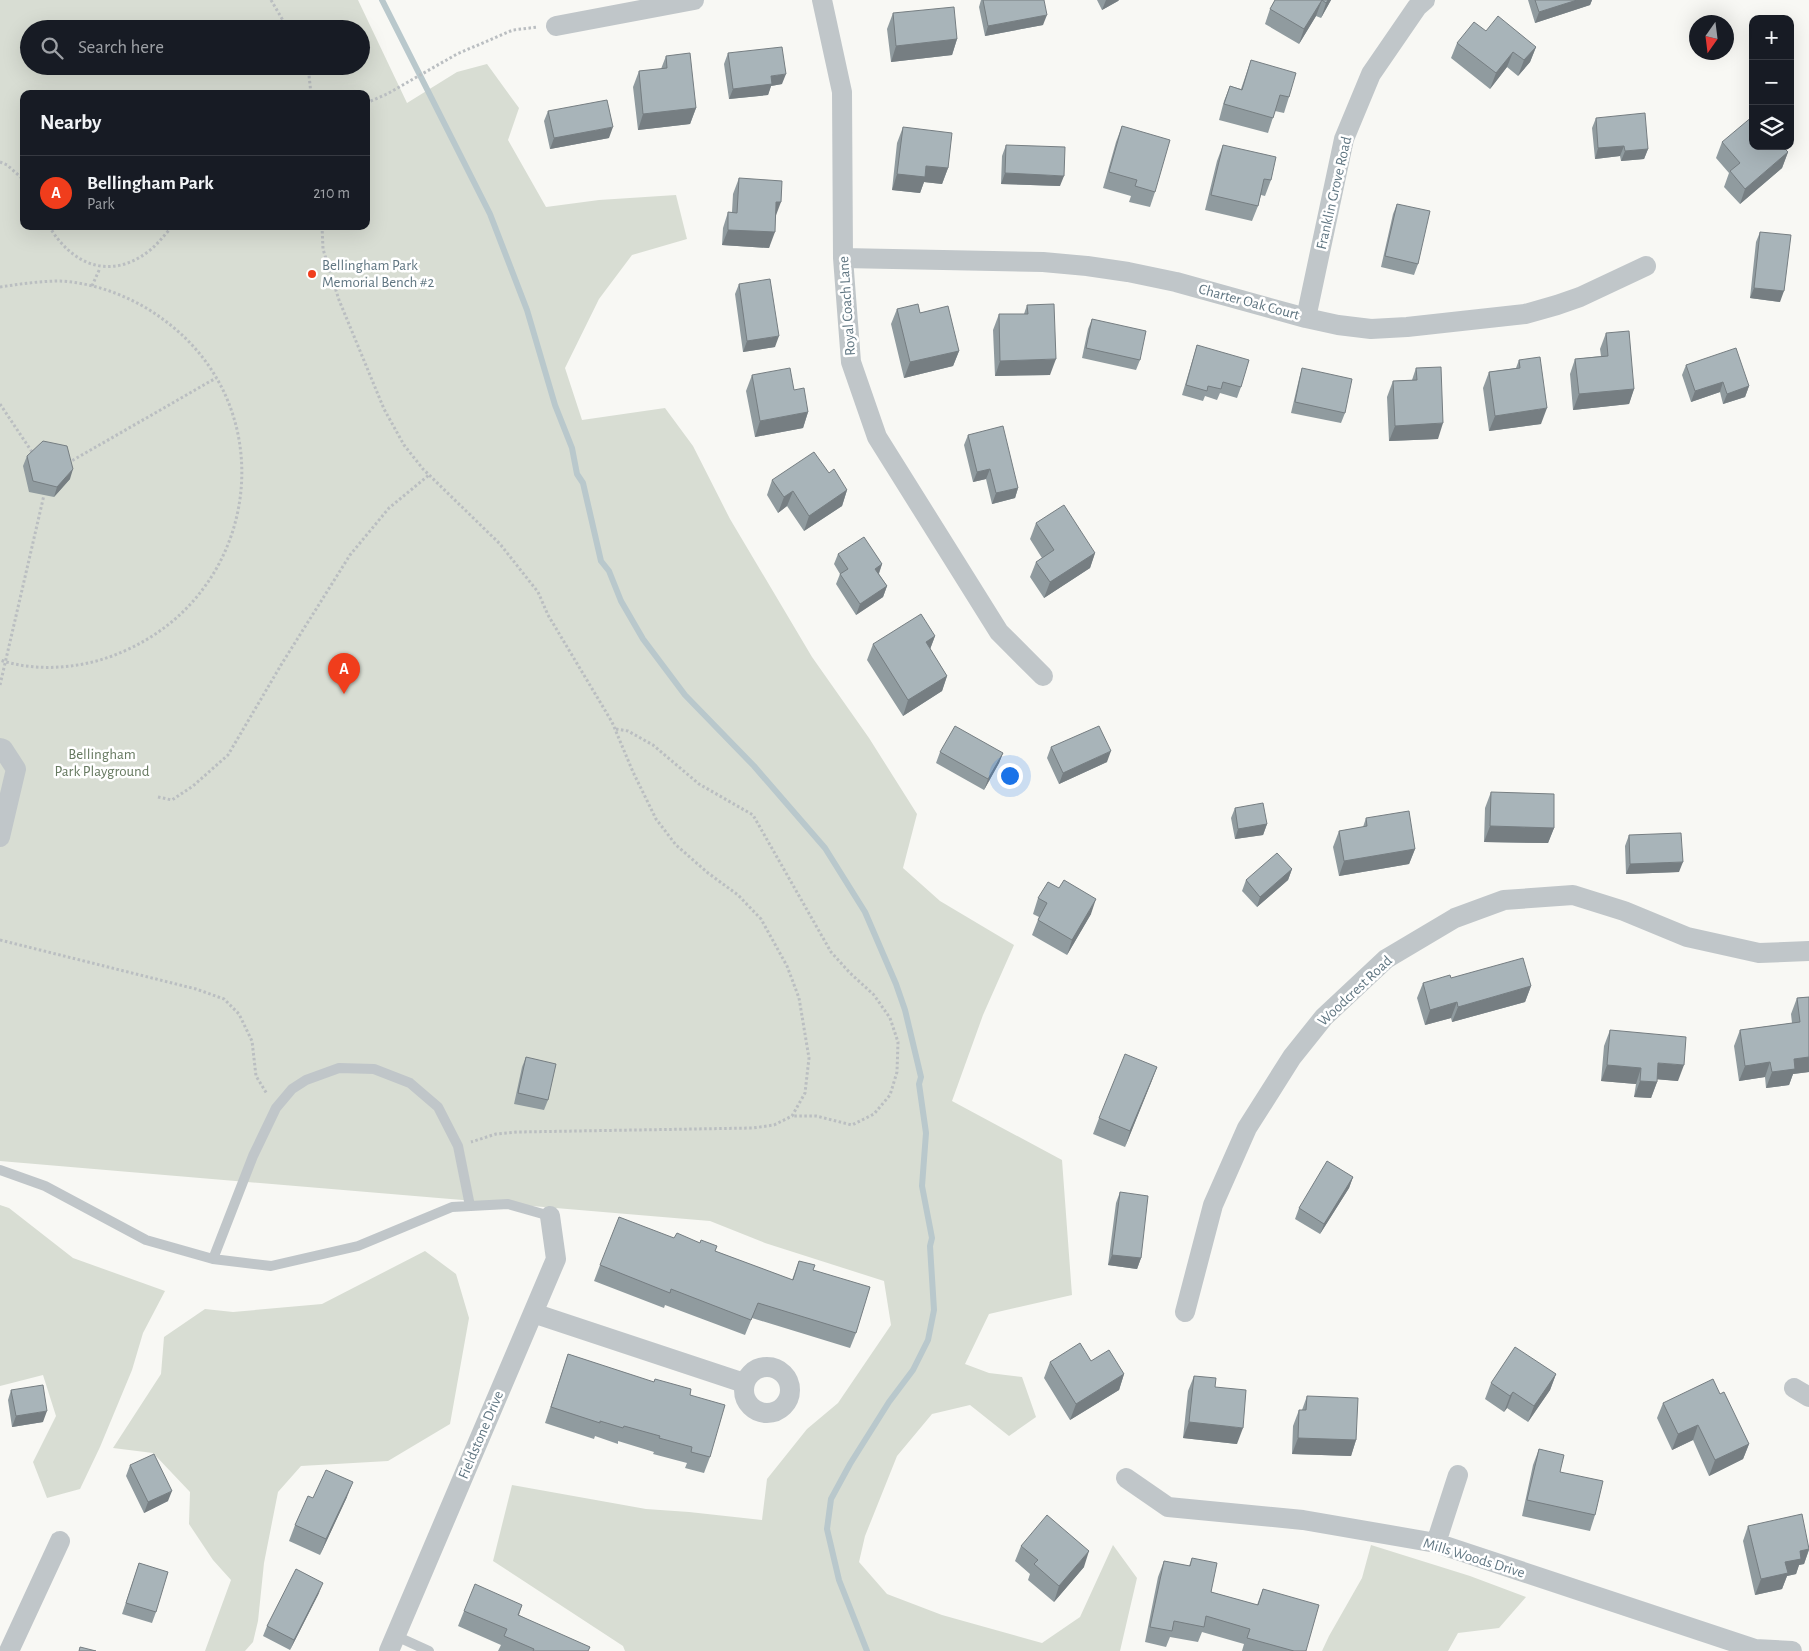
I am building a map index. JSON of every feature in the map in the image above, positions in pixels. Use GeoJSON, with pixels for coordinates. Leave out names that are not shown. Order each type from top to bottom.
{"type":"FeatureCollection","features":[{"type":"Feature","properties":{"kind":"street"},"geometry":{"type":"LineString","coordinates":[[556,26],[694,0]]}},
{"type":"Feature","properties":{"kind":"street","name":"Royal Coach Lane"},"geometry":{"type":"LineString","coordinates":[[822,0],[842,92],[843,258],[850,362],[877,437],[999,632],[1042,676]]}},
{"type":"Feature","properties":{"kind":"street","name":"Franklin Grove Road"},"geometry":{"type":"LineString","coordinates":[[1306,318],[1344,139],[1371,74],[1417,7],[1425,0]]}},
{"type":"Feature","properties":{"kind":"street","name":"Charter Oak Court"},"geometry":{"type":"LineString","coordinates":[[843,258],[1043,262],[1087,266],[1176,282],[1306,318],[1338,325],[1371,329],[1408,327],[1525,314],[1580,297],[1646,266]]}},
{"type":"Feature","properties":{"kind":"street"},"geometry":{"type":"LineString","coordinates":[[0,748],[3,749],[16,769],[0,837]]}},
{"type":"Feature","properties":{"kind":"street","name":"Woodcrest Road"},"geometry":{"type":"LineString","coordinates":[[1185,1312],[1213,1205],[1246,1128],[1292,1056],[1324,1017],[1386,959],[1455,918],[1504,900],[1573,895],[1624,911],[1687,937],[1758,952],[1809,951]]}},
{"type":"Feature","properties":{"kind":"street","name":"Fieldstone Drive"},"geometry":{"type":"LineString","coordinates":[[392,1643],[556,1259],[550,1216]]}},
{"type":"Feature","properties":{"kind":"street"},"geometry":{"type":"LineString","coordinates":[[533,1314],[744,1384]]}},
{"type":"Feature","properties":{"kind":"street"},"geometry":{"type":"LineString","coordinates":[[1436,1543],[1458,1475]]}},
{"type":"Feature","properties":{"kind":"street","name":"Mills Woods Drive"},"geometry":{"type":"LineString","coordinates":[[1126,1478],[1168,1507],[1303,1520],[1436,1543],[1756,1649],[1792,1651]]}},
{"type":"Feature","properties":{"kind":"street"},"geometry":{"type":"LineString","coordinates":[[9,1651],[60,1541]]}},
{"type":"Feature","properties":{"kind":"street"},"geometry":{"type":"LineString","coordinates":[[1797,1651],[1809,1649]]}},
{"type":"Feature","properties":{"kind":"lane"},"geometry":{"type":"LineString","coordinates":[[213,1259],[253,1156],[276,1108],[292,1089],[306,1080],[339,1068],[374,1069],[410,1083],[438,1107],[458,1146],[470,1206]]}},
{"type":"Feature","properties":{"kind":"lane"},"geometry":{"type":"LineString","coordinates":[[0,1170],[45,1186],[146,1240],[213,1259],[270,1266],[358,1246],[452,1207],[508,1204],[550,1216]]}},
{"type":"Feature","properties":{"kind":"lane"},"geometry":{"type":"LineString","coordinates":[[392,1643],[429,1651]]}},
{"type":"Feature","properties":{"kind":"path"},"geometry":{"type":"LineString","coordinates":[[271,0],[283,20]]}},
{"type":"Feature","properties":{"kind":"path"},"geometry":{"type":"LineString","coordinates":[[370,100],[408,83],[458,54],[513,30],[556,26]]}},
{"type":"Feature","properties":{"kind":"path"},"geometry":{"type":"LineString","coordinates":[[309,75],[311,90]]}},
{"type":"Feature","properties":{"kind":"path"},"geometry":{"type":"LineString","coordinates":[[0,162],[7,165],[20,176]]}},
{"type":"Feature","properties":{"kind":"path"},"geometry":{"type":"LineString","coordinates":[[52,230],[62,246],[77,258],[100,268],[125,264],[149,251],[169,230]]}},
{"type":"Feature","properties":{"kind":"path"},"geometry":{"type":"LineString","coordinates":[[322,230],[322,249],[339,300],[384,409],[404,445],[429,475],[500,544],[538,592],[548,616],[616,729],[633,772],[656,819],[676,845],[708,873],[738,895],[761,919],[787,966],[799,998],[809,1058],[805,1093],[792,1116]]}},
{"type":"Feature","properties":{"kind":"path"},"geometry":{"type":"LineString","coordinates":[[92,286],[100,268]]}},
{"type":"Feature","properties":{"kind":"path"},"geometry":{"type":"LineString","coordinates":[[0,287],[29,282],[61,281],[92,286],[122,296],[151,310],[176,329],[198,352],[217,378],[231,409],[240,443],[242,477],[239,511],[230,544],[214,575],[194,602],[169,626],[140,644],[108,658],[74,665],[40,667],[0,660]]}},
{"type":"Feature","properties":{"kind":"path"},"geometry":{"type":"LineString","coordinates":[[65,464],[217,378]]}},
{"type":"Feature","properties":{"kind":"path"},"geometry":{"type":"LineString","coordinates":[[0,404],[34,455]]}},
{"type":"Feature","properties":{"kind":"path"},"geometry":{"type":"LineString","coordinates":[[158,797],[172,800],[193,786],[228,755],[281,665],[350,555],[389,508],[429,475]]}},
{"type":"Feature","properties":{"kind":"path"},"geometry":{"type":"LineString","coordinates":[[0,685],[44,495]]}},
{"type":"Feature","properties":{"kind":"path"},"geometry":{"type":"LineString","coordinates":[[458,1146],[496,1134],[518,1132],[753,1128],[774,1125],[792,1116],[816,1116],[852,1125],[874,1114],[890,1095],[897,1072],[898,1042],[890,1018],[874,995],[831,952],[753,815],[699,784],[653,746],[628,731],[616,729]]}},
{"type":"Feature","properties":{"kind":"path"},"geometry":{"type":"LineString","coordinates":[[0,940],[196,988],[224,999],[239,1014],[252,1042],[256,1076],[276,1108]]}},
{"type":"Feature","properties":{"kind":"green space","name":"Bellingham Park Playground"},"geometry":{"type":"Polygon","coordinates":[[[0,0],[358,0],[368,20],[20,20],[20,75],[370,75],[370,25],[407,103],[457,72],[487,64],[519,108],[508,140],[546,207],[599,200],[676,195],[687,239],[632,255],[599,299],[565,368],[582,420],[665,408],[693,446],[730,519],[812,657],[869,738],[917,814],[903,868],[940,901],[1014,945],[983,1015],[952,1101],[1062,1160],[1072,1295],[989,1314],[965,1364],[989,1373],[1022,1377],[1036,1417],[1009,1436],[970,1405],[932,1414],[897,1456],[865,1536],[859,1562],[887,1594],[942,1615],[1042,1643],[1080,1617],[1113,1545],[1137,1578],[1120,1651],[625,1651],[623,1646],[493,1561],[512,1485],[646,1509],[762,1520],[767,1479],[807,1429],[838,1403],[891,1325],[884,1281],[765,1243],[710,1221],[0,1161],[0,0]]]}},
{"type":"Feature","properties":{"kind":"green space"},"geometry":{"type":"Polygon","coordinates":[[[0,1205],[9,1208],[73,1258],[165,1291],[143,1333],[132,1370],[100,1447],[80,1489],[47,1498],[33,1462],[56,1416],[43,1375],[0,1386],[0,1205]]]}},
{"type":"Feature","properties":{"kind":"green space"},"geometry":{"type":"Polygon","coordinates":[[[425,1251],[456,1274],[469,1318],[450,1424],[388,1461],[301,1466],[278,1492],[264,1563],[258,1621],[253,1642],[245,1651],[205,1651],[231,1580],[213,1560],[189,1524],[190,1492],[153,1453],[113,1448],[161,1374],[164,1337],[205,1309],[233,1312],[322,1304],[425,1251]]]}},
{"type":"Feature","properties":{"kind":"green space"},"geometry":{"type":"Polygon","coordinates":[[[1371,1545],[1470,1576],[1526,1597],[1499,1628],[1458,1633],[1448,1651],[1322,1651],[1362,1578],[1371,1545]]]}},
{"type":"Feature","properties":{"kind":"building"},"geometry":{"type":"Polygon","coordinates":[[[983,0],[1044,0],[1047,15],[988,26],[983,0]]]}},
{"type":"Feature","properties":{"kind":"building"},"geometry":{"type":"Polygon","coordinates":[[[1275,0],[1322,0],[1304,29],[1270,9],[1275,0]]]}},
{"type":"Feature","properties":{"kind":"building"},"geometry":{"type":"Polygon","coordinates":[[[1535,0],[1577,0],[1539,12],[1535,0]]]}},
{"type":"Feature","properties":{"kind":"building"},"geometry":{"type":"Polygon","coordinates":[[[954,7],[957,39],[896,46],[893,13],[954,7]]]}},
{"type":"Feature","properties":{"kind":"building"},"geometry":{"type":"Polygon","coordinates":[[[1498,16],[1536,47],[1524,60],[1513,52],[1496,73],[1457,43],[1474,22],[1486,31],[1498,16]]]}},
{"type":"Feature","properties":{"kind":"building"},"geometry":{"type":"Polygon","coordinates":[[[782,47],[786,74],[771,76],[772,84],[733,89],[728,53],[782,47]]]}},
{"type":"Feature","properties":{"kind":"building"},"geometry":{"type":"Polygon","coordinates":[[[690,53],[696,108],[643,114],[639,71],[667,68],[666,56],[690,53]]]}},
{"type":"Feature","properties":{"kind":"building"},"geometry":{"type":"Polygon","coordinates":[[[1251,60],[1296,73],[1289,97],[1280,95],[1273,118],[1224,104],[1230,86],[1242,90],[1251,60]]]}},
{"type":"Feature","properties":{"kind":"building"},"geometry":{"type":"Polygon","coordinates":[[[607,100],[613,127],[554,138],[548,111],[607,100]]]}},
{"type":"Feature","properties":{"kind":"building"},"geometry":{"type":"Polygon","coordinates":[[[1645,113],[1648,149],[1625,151],[1624,146],[1598,148],[1596,118],[1645,113]]]}},
{"type":"Feature","properties":{"kind":"building"},"geometry":{"type":"Polygon","coordinates":[[[1749,119],[1749,150],[1786,150],[1788,152],[1745,189],[1730,171],[1740,163],[1722,142],[1749,119]]]}},
{"type":"Feature","properties":{"kind":"building"},"geometry":{"type":"Polygon","coordinates":[[[1122,126],[1170,140],[1155,192],[1135,186],[1137,180],[1109,172],[1122,126]]]}},
{"type":"Feature","properties":{"kind":"building"},"geometry":{"type":"Polygon","coordinates":[[[903,127],[952,133],[948,168],[926,166],[925,177],[897,174],[903,127]]]}},
{"type":"Feature","properties":{"kind":"building"},"geometry":{"type":"Polygon","coordinates":[[[1006,145],[1065,147],[1064,176],[1005,173],[1006,145]]]}},
{"type":"Feature","properties":{"kind":"building"},"geometry":{"type":"Polygon","coordinates":[[[1223,145],[1276,157],[1271,180],[1264,179],[1258,206],[1211,195],[1223,145]]]}},
{"type":"Feature","properties":{"kind":"building"},"geometry":{"type":"Polygon","coordinates":[[[739,178],[782,181],[781,202],[776,202],[775,232],[728,230],[728,212],[737,213],[739,178]]]}},
{"type":"Feature","properties":{"kind":"building"},"geometry":{"type":"Polygon","coordinates":[[[1397,204],[1430,211],[1418,264],[1385,256],[1397,204]]]}},
{"type":"Feature","properties":{"kind":"building"},"geometry":{"type":"Polygon","coordinates":[[[1760,232],[1791,235],[1784,291],[1754,288],[1760,232]]]}},
{"type":"Feature","properties":{"kind":"building"},"geometry":{"type":"Polygon","coordinates":[[[770,279],[779,336],[747,341],[739,284],[770,279]]]}},
{"type":"Feature","properties":{"kind":"building"},"geometry":{"type":"Polygon","coordinates":[[[918,304],[920,313],[948,306],[959,351],[910,362],[897,309],[918,304]]]}},
{"type":"Feature","properties":{"kind":"building"},"geometry":{"type":"Polygon","coordinates":[[[1054,304],[1056,359],[1000,361],[999,314],[1028,314],[1027,305],[1054,304]]]}},
{"type":"Feature","properties":{"kind":"building"},"geometry":{"type":"Polygon","coordinates":[[[1092,319],[1146,331],[1140,360],[1086,348],[1092,319]]]}},
{"type":"Feature","properties":{"kind":"building"},"geometry":{"type":"Polygon","coordinates":[[[1629,331],[1634,389],[1579,394],[1575,359],[1608,356],[1606,333],[1629,331]]]}},
{"type":"Feature","properties":{"kind":"building"},"geometry":{"type":"Polygon","coordinates":[[[1197,345],[1249,360],[1241,387],[1223,382],[1221,389],[1208,386],[1207,391],[1186,385],[1197,345]]]}},
{"type":"Feature","properties":{"kind":"building"},"geometry":{"type":"Polygon","coordinates":[[[1736,348],[1749,386],[1727,394],[1723,382],[1695,391],[1686,365],[1736,348]]]}},
{"type":"Feature","properties":{"kind":"building"},"geometry":{"type":"Polygon","coordinates":[[[1540,357],[1547,408],[1495,416],[1489,372],[1520,368],[1519,360],[1540,357]]]}},
{"type":"Feature","properties":{"kind":"building"},"geometry":{"type":"Polygon","coordinates":[[[1441,367],[1443,423],[1395,426],[1393,381],[1417,380],[1416,368],[1441,367]]]}},
{"type":"Feature","properties":{"kind":"building"},"geometry":{"type":"Polygon","coordinates":[[[790,368],[794,390],[804,388],[808,412],[760,421],[752,375],[790,368]]]}},
{"type":"Feature","properties":{"kind":"building"},"geometry":{"type":"Polygon","coordinates":[[[1302,368],[1352,379],[1345,413],[1295,402],[1302,368]]]}},
{"type":"Feature","properties":{"kind":"building"},"geometry":{"type":"Polygon","coordinates":[[[1003,426],[1018,488],[996,493],[990,469],[977,472],[968,435],[1003,426]]]}},
{"type":"Feature","properties":{"kind":"building"},"geometry":{"type":"Polygon","coordinates":[[[43,441],[67,446],[73,469],[57,487],[33,481],[27,456],[43,441]]]}},
{"type":"Feature","properties":{"kind":"building"},"geometry":{"type":"Polygon","coordinates":[[[814,452],[829,473],[834,469],[847,490],[809,516],[793,491],[784,497],[772,480],[814,452]]]}},
{"type":"Feature","properties":{"kind":"building"},"geometry":{"type":"Polygon","coordinates":[[[1064,505],[1095,553],[1050,582],[1036,562],[1054,550],[1036,523],[1064,505]]]}},
{"type":"Feature","properties":{"kind":"building"},"geometry":{"type":"Polygon","coordinates":[[[864,537],[882,564],[875,569],[887,586],[860,604],[840,574],[848,569],[838,554],[864,537]]]}},
{"type":"Feature","properties":{"kind":"building"},"geometry":{"type":"Polygon","coordinates":[[[921,614],[935,636],[926,642],[947,676],[908,700],[873,644],[921,614]]]}},
{"type":"Feature","properties":{"kind":"building"},"geometry":{"type":"Polygon","coordinates":[[[955,726],[1003,753],[988,779],[940,752],[955,726]]]}},
{"type":"Feature","properties":{"kind":"building"},"geometry":{"type":"Polygon","coordinates":[[[1099,726],[1111,751],[1063,773],[1051,747],[1099,726]]]}},
{"type":"Feature","properties":{"kind":"building"},"geometry":{"type":"Polygon","coordinates":[[[1491,792],[1554,794],[1554,828],[1490,826],[1491,792]]]}},
{"type":"Feature","properties":{"kind":"building"},"geometry":{"type":"Polygon","coordinates":[[[1263,803],[1267,824],[1238,829],[1235,808],[1263,803]]]}},
{"type":"Feature","properties":{"kind":"building"},"geometry":{"type":"Polygon","coordinates":[[[1409,811],[1415,849],[1344,861],[1339,831],[1367,826],[1366,818],[1409,811]]]}},
{"type":"Feature","properties":{"kind":"building"},"geometry":{"type":"Polygon","coordinates":[[[1681,833],[1683,862],[1630,864],[1629,835],[1681,833]]]}},
{"type":"Feature","properties":{"kind":"building"},"geometry":{"type":"Polygon","coordinates":[[[1277,853],[1292,869],[1260,897],[1246,880],[1277,853]]]}},
{"type":"Feature","properties":{"kind":"building"},"geometry":{"type":"Polygon","coordinates":[[[1064,880],[1096,899],[1072,940],[1038,920],[1047,903],[1038,898],[1048,882],[1059,888],[1064,880]]]}},
{"type":"Feature","properties":{"kind":"building"},"geometry":{"type":"Polygon","coordinates":[[[1523,958],[1531,986],[1458,1007],[1457,1002],[1430,1010],[1423,983],[1450,975],[1451,978],[1523,958]]]}},
{"type":"Feature","properties":{"kind":"building"},"geometry":{"type":"Polygon","coordinates":[[[1809,997],[1809,1057],[1794,1059],[1795,1069],[1772,1072],[1770,1062],[1745,1066],[1740,1030],[1800,1022],[1797,998],[1809,997]]]}},
{"type":"Feature","properties":{"kind":"building"},"geometry":{"type":"Polygon","coordinates":[[[1610,1030],[1686,1037],[1684,1065],[1658,1063],[1657,1082],[1640,1081],[1641,1068],[1607,1065],[1610,1030]]]}},
{"type":"Feature","properties":{"kind":"building"},"geometry":{"type":"Polygon","coordinates":[[[1125,1054],[1157,1067],[1130,1131],[1099,1118],[1125,1054]]]}},
{"type":"Feature","properties":{"kind":"building"},"geometry":{"type":"Polygon","coordinates":[[[526,1057],[556,1064],[548,1100],[518,1093],[526,1057]]]}},
{"type":"Feature","properties":{"kind":"building"},"geometry":{"type":"Polygon","coordinates":[[[1327,1161],[1353,1177],[1324,1224],[1299,1208],[1327,1161]]]}},
{"type":"Feature","properties":{"kind":"building"},"geometry":{"type":"Polygon","coordinates":[[[1120,1192],[1148,1196],[1141,1258],[1112,1255],[1120,1192]]]}},
{"type":"Feature","properties":{"kind":"building"},"geometry":{"type":"Polygon","coordinates":[[[619,1217],[674,1238],[677,1233],[700,1243],[701,1240],[717,1246],[715,1251],[793,1280],[799,1261],[815,1265],[813,1270],[870,1287],[856,1333],[758,1303],[751,1320],[671,1289],[670,1293],[600,1265],[619,1217]]]}},
{"type":"Feature","properties":{"kind":"building"},"geometry":{"type":"Polygon","coordinates":[[[1080,1343],[1091,1361],[1109,1350],[1124,1374],[1076,1404],[1050,1362],[1080,1343]]]}},
{"type":"Feature","properties":{"kind":"building"},"geometry":{"type":"Polygon","coordinates":[[[1515,1347],[1556,1374],[1534,1406],[1513,1392],[1510,1396],[1491,1383],[1515,1347]]]}},
{"type":"Feature","properties":{"kind":"building"},"geometry":{"type":"Polygon","coordinates":[[[568,1354],[654,1382],[655,1379],[691,1389],[690,1395],[725,1405],[710,1457],[691,1452],[692,1447],[659,1438],[660,1436],[624,1426],[623,1428],[600,1421],[600,1423],[551,1407],[568,1354]]]}},
{"type":"Feature","properties":{"kind":"building"},"geometry":{"type":"Polygon","coordinates":[[[1194,1376],[1216,1378],[1215,1387],[1246,1390],[1243,1428],[1189,1422],[1194,1376]]]}},
{"type":"Feature","properties":{"kind":"building"},"geometry":{"type":"Polygon","coordinates":[[[1713,1379],[1720,1394],[1724,1392],[1749,1444],[1715,1460],[1698,1425],[1678,1434],[1663,1403],[1713,1379]]]}},
{"type":"Feature","properties":{"kind":"building"},"geometry":{"type":"Polygon","coordinates":[[[43,1385],[47,1411],[16,1416],[11,1390],[43,1385]]]}},
{"type":"Feature","properties":{"kind":"building"},"geometry":{"type":"Polygon","coordinates":[[[1307,1396],[1358,1398],[1356,1440],[1298,1438],[1299,1410],[1306,1410],[1307,1396]]]}},
{"type":"Feature","properties":{"kind":"building"},"geometry":{"type":"Polygon","coordinates":[[[1539,1449],[1564,1455],[1560,1472],[1603,1481],[1595,1515],[1527,1500],[1539,1449]]]}},
{"type":"Feature","properties":{"kind":"building"},"geometry":{"type":"Polygon","coordinates":[[[154,1454],[172,1491],[148,1502],[130,1465],[154,1454]]]}},
{"type":"Feature","properties":{"kind":"building"},"geometry":{"type":"Polygon","coordinates":[[[326,1470],[353,1482],[326,1539],[295,1525],[308,1496],[313,1498],[326,1470]]]}},
{"type":"Feature","properties":{"kind":"building"},"geometry":{"type":"Polygon","coordinates":[[[1802,1514],[1809,1549],[1800,1551],[1801,1559],[1785,1562],[1788,1573],[1761,1579],[1748,1526],[1802,1514]]]}},
{"type":"Feature","properties":{"kind":"building"},"geometry":{"type":"Polygon","coordinates":[[[1047,1515],[1089,1551],[1059,1586],[1034,1564],[1038,1560],[1021,1546],[1047,1515]]]}},
{"type":"Feature","properties":{"kind":"building"},"geometry":{"type":"Polygon","coordinates":[[[1192,1558],[1217,1563],[1211,1592],[1258,1605],[1263,1589],[1319,1605],[1306,1651],[1294,1651],[1247,1638],[1250,1629],[1206,1616],[1204,1627],[1174,1621],[1172,1631],[1150,1627],[1164,1561],[1190,1566],[1192,1558]]]}},
{"type":"Feature","properties":{"kind":"building"},"geometry":{"type":"Polygon","coordinates":[[[139,1563],[168,1572],[156,1612],[126,1603],[139,1563]]]}},
{"type":"Feature","properties":{"kind":"building"},"geometry":{"type":"Polygon","coordinates":[[[296,1569],[323,1583],[294,1640],[267,1626],[296,1569]]]}},
{"type":"Feature","properties":{"kind":"building"},"geometry":{"type":"Polygon","coordinates":[[[475,1584],[522,1605],[518,1615],[590,1647],[588,1651],[533,1651],[534,1649],[504,1636],[507,1629],[464,1611],[475,1584]]]}},
{"type":"Feature","properties":{"kind":"building"},"geometry":{"type":"Polygon","coordinates":[[[80,1647],[96,1651],[79,1651],[80,1647]]]}},
{"type":"Feature","properties":{"kind":"waterway"},"geometry":{"type":"LineString","coordinates":[[382,0],[490,214],[527,310],[555,405],[572,448],[577,474],[583,483],[601,561],[609,571],[621,601],[643,639],[685,695],[754,766],[825,848],[865,912],[905,1010],[921,1077],[919,1084],[926,1133],[922,1186],[932,1238],[930,1246],[934,1310],[928,1340],[913,1370],[889,1402],[850,1464],[831,1499],[827,1529],[839,1580],[867,1651]]}},
{"type":"Feature","properties":{"kind":"place","name":"Bellingham Park Memorial Bench #2"},"geometry":{"type":"Point","coordinates":[312,274]}},
{"type":"Feature","properties":{"kind":"place","name":"Bellingham Park"},"geometry":{"type":"Point","coordinates":[344,694]}}]}
